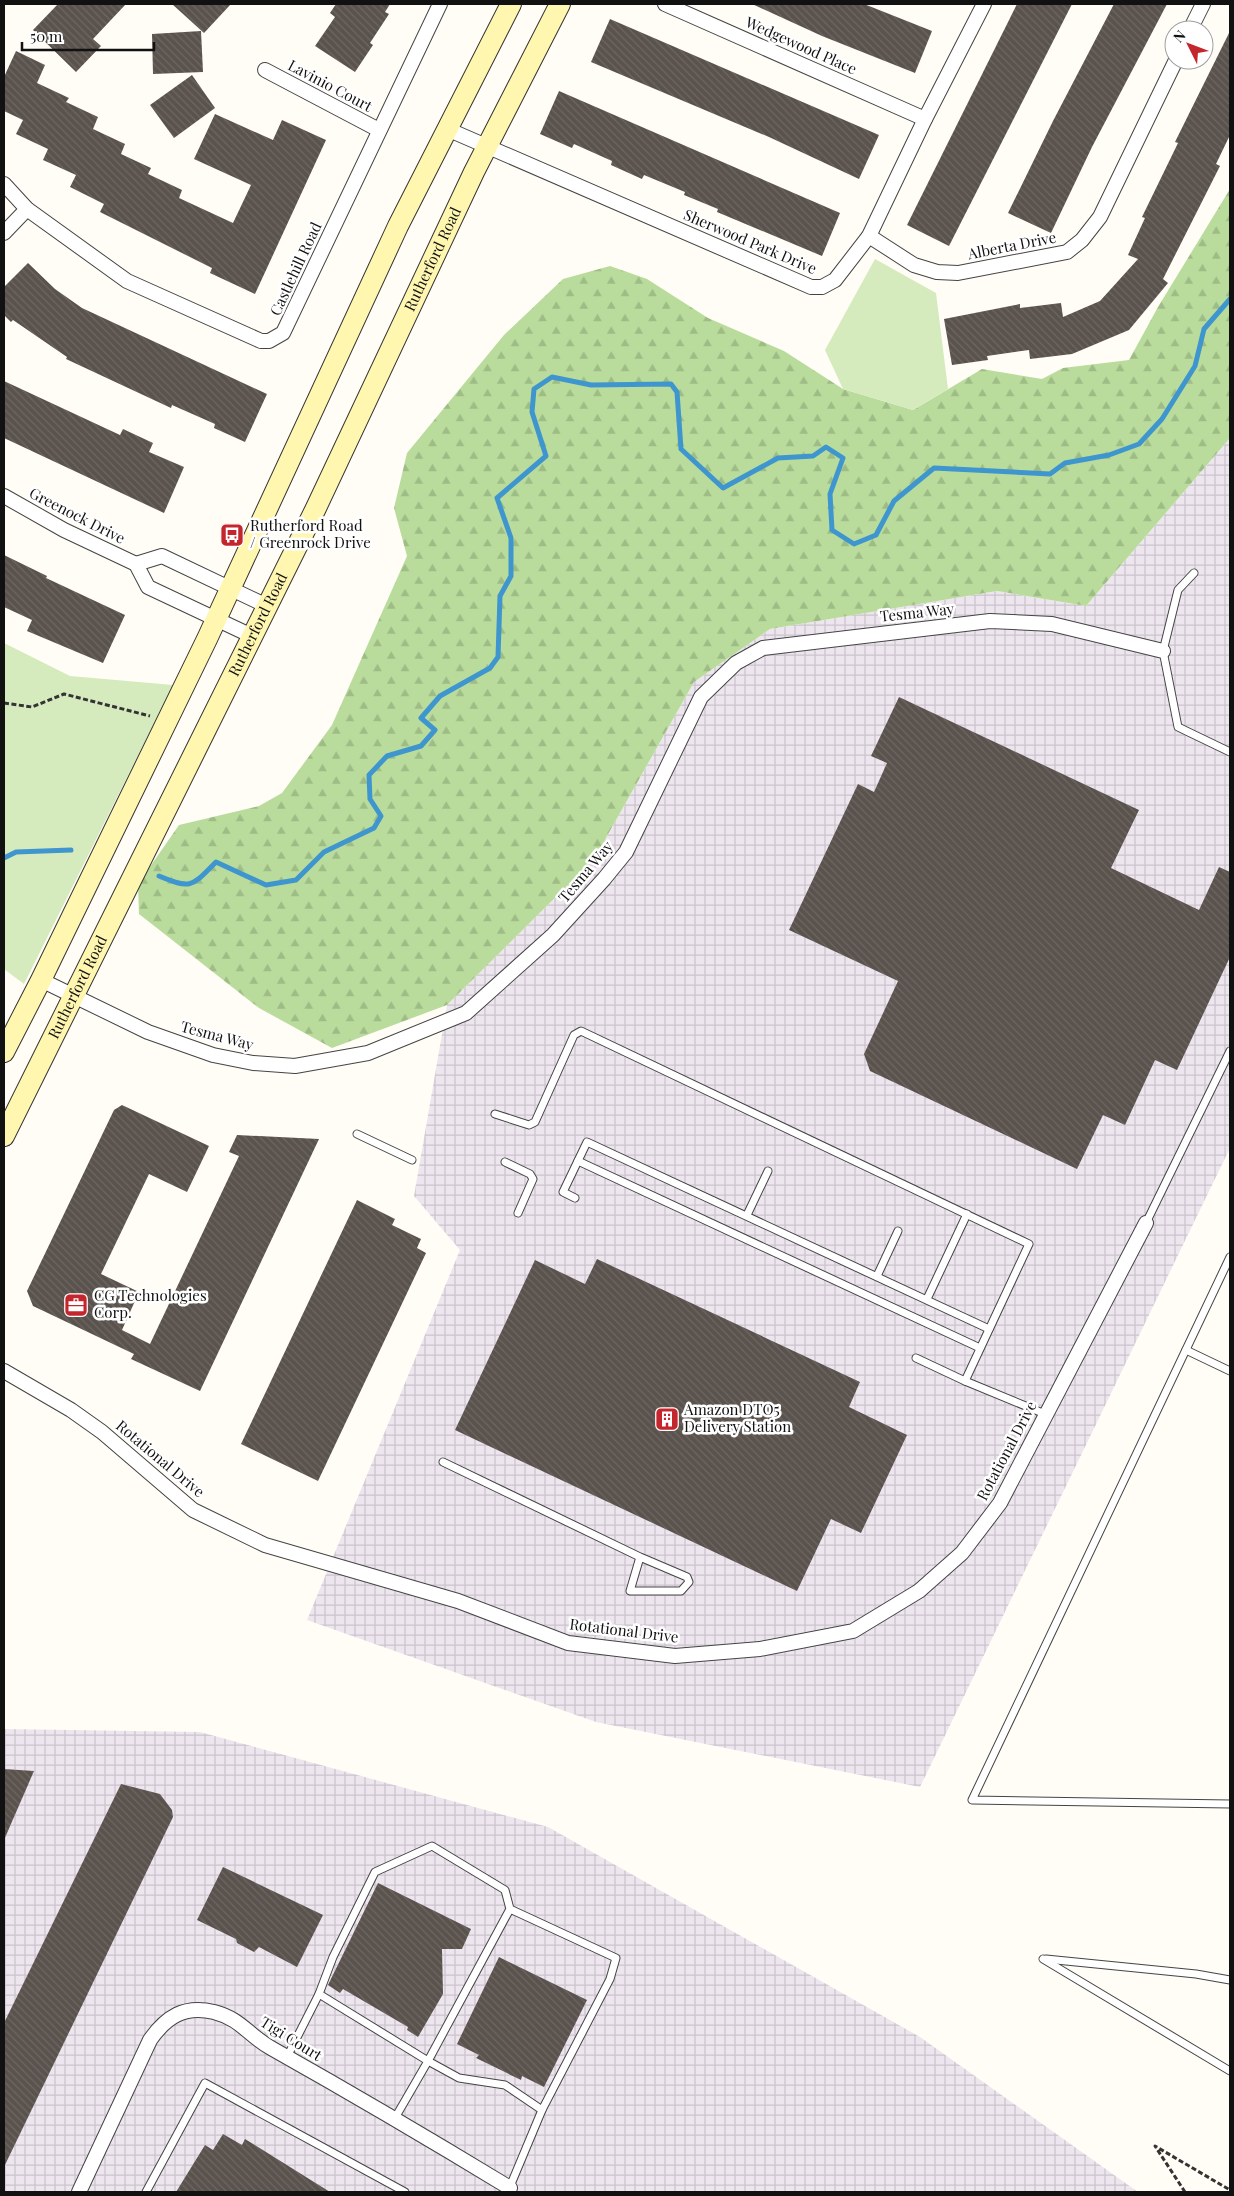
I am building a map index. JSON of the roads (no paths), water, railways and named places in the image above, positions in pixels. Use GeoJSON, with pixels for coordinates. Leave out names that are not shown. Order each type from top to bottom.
{"type":"FeatureCollection","features":[{"type":"Feature","properties":{"kind":"main road"},"geometry":{"type":"LineString","coordinates":[[4,1052],[41,980],[216,618],[398,226],[511,4]]}},
{"type":"Feature","properties":{"kind":"main road","name":"Rutherford Road"},"geometry":{"type":"LineString","coordinates":[[4,1136],[267,606],[487,148],[560,4]]}},
{"type":"Feature","properties":{"kind":"street","name":"Castlehill Road"},"geometry":{"type":"LineString","coordinates":[[4,184],[27,209],[126,280],[261,341],[269,341],[283,333],[440,4]]}},
{"type":"Feature","properties":{"kind":"street","name":"Wedgewood Place"},"geometry":{"type":"LineString","coordinates":[[664,4],[924,119]]}},
{"type":"Feature","properties":{"kind":"street","name":"Sherwood Park Drive"},"geometry":{"type":"LineString","coordinates":[[447,129],[487,148],[562,178],[811,287],[822,286],[835,280],[869,236],[924,119],[984,4]]}},
{"type":"Feature","properties":{"kind":"street"},"geometry":{"type":"LineString","coordinates":[[1195,20],[1204,4]]}},
{"type":"Feature","properties":{"kind":"street","name":"Lavinio Court"},"geometry":{"type":"LineString","coordinates":[[265,70],[379,130]]}},
{"type":"Feature","properties":{"kind":"street","name":"Alberta Drive"},"geometry":{"type":"LineString","coordinates":[[869,236],[914,265],[937,272],[958,273],[1067,252],[1082,240],[1100,217],[1171,70]]}},
{"type":"Feature","properties":{"kind":"street"},"geometry":{"type":"LineString","coordinates":[[4,233],[27,209]]}},
{"type":"Feature","properties":{"kind":"street","name":"Greenock Drive"},"geometry":{"type":"LineString","coordinates":[[4,496],[64,530],[136,564]]}},
{"type":"Feature","properties":{"kind":"street"},"geometry":{"type":"LineString","coordinates":[[252,636],[148,586],[136,564],[162,556],[267,606]]}},
{"type":"Feature","properties":{"kind":"street","name":"Tesma Way"},"geometry":{"type":"LineString","coordinates":[[41,980],[148,1032],[213,1055],[253,1063],[295,1066],[368,1053],[466,1013],[553,935],[604,880],[626,852],[701,697],[736,663],[763,648],[990,621],[1052,624],[1163,651]]}},
{"type":"Feature","properties":{"kind":"street","name":"Rotational Drive"},"geometry":{"type":"LineString","coordinates":[[4,1371],[102,1432],[193,1510],[265,1545],[458,1601],[568,1642],[675,1656],[760,1649],[853,1631],[919,1591],[962,1553],[1000,1503],[1146,1222]]}},
{"type":"Feature","properties":{"kind":"street","name":"Tigi Court"},"geometry":{"type":"LineString","coordinates":[[78,2192],[150,2040],[162,2023],[184,2011],[212,2012],[237,2020],[260,2042],[395,2118],[508,2190]]}},
{"type":"Feature","properties":{"kind":"lane"},"geometry":{"type":"LineString","coordinates":[[1194,573],[1178,590],[1163,651],[1178,727],[1230,752]]}},
{"type":"Feature","properties":{"kind":"lane"},"geometry":{"type":"LineString","coordinates":[[495,1114],[529,1126],[535,1122],[574,1035],[581,1032],[1029,1244],[965,1381]]}},
{"type":"Feature","properties":{"kind":"lane"},"geometry":{"type":"LineString","coordinates":[[1146,1222],[1230,1051]]}},
{"type":"Feature","properties":{"kind":"lane"},"geometry":{"type":"LineString","coordinates":[[357,1134],[412,1160]]}},
{"type":"Feature","properties":{"kind":"lane"},"geometry":{"type":"LineString","coordinates":[[575,1198],[563,1192],[587,1142],[989,1329]]}},
{"type":"Feature","properties":{"kind":"lane"},"geometry":{"type":"LineString","coordinates":[[504,1162],[530,1174],[533,1179],[518,1213]]}},
{"type":"Feature","properties":{"kind":"lane"},"geometry":{"type":"LineString","coordinates":[[578,1162],[980,1348]]}},
{"type":"Feature","properties":{"kind":"lane"},"geometry":{"type":"LineString","coordinates":[[747,1215],[768,1171]]}},
{"type":"Feature","properties":{"kind":"lane"},"geometry":{"type":"LineString","coordinates":[[927,1299],[967,1214]]}},
{"type":"Feature","properties":{"kind":"lane"},"geometry":{"type":"LineString","coordinates":[[877,1276],[898,1231]]}},
{"type":"Feature","properties":{"kind":"lane"},"geometry":{"type":"LineString","coordinates":[[1230,1257],[972,1800],[1230,1804]]}},
{"type":"Feature","properties":{"kind":"lane"},"geometry":{"type":"LineString","coordinates":[[1186,1350],[1230,1370]]}},
{"type":"Feature","properties":{"kind":"lane"},"geometry":{"type":"LineString","coordinates":[[916,1358],[965,1381],[1045,1414]]}},
{"type":"Feature","properties":{"kind":"lane"},"geometry":{"type":"LineString","coordinates":[[443,1462],[640,1557],[688,1578],[689,1582],[681,1591],[630,1591],[640,1557]]}},
{"type":"Feature","properties":{"kind":"lane"},"geometry":{"type":"LineString","coordinates":[[287,2057],[319,1994],[333,1957],[375,1872],[406,1856],[432,1846],[505,1890],[510,1909],[395,2118]]}},
{"type":"Feature","properties":{"kind":"lane"},"geometry":{"type":"LineString","coordinates":[[508,2190],[542,2110],[610,1979],[616,1958],[510,1909]]}},
{"type":"Feature","properties":{"kind":"lane"},"geometry":{"type":"LineString","coordinates":[[1230,1980],[1196,1974],[1043,1959],[1230,2071]]}},
{"type":"Feature","properties":{"kind":"lane"},"geometry":{"type":"LineString","coordinates":[[319,1994],[459,2078],[505,2085],[542,2110]]}},
{"type":"Feature","properties":{"kind":"lane"},"geometry":{"type":"LineString","coordinates":[[146,2192],[205,2083],[405,2192]]}},
{"type":"Feature","properties":{"kind":"waterway"},"geometry":{"type":"LineString","coordinates":[[159,876],[178,883],[191,883],[202,876],[216,862],[266,885],[296,880],[324,852],[374,828],[381,816],[370,799],[369,775],[387,756],[421,746],[435,730],[421,718],[440,696],[490,668],[498,657],[500,596],[511,576],[511,538],[497,498],[546,456],[532,412],[534,389],[552,377],[591,385],[671,384],[677,392],[681,449],[723,488],[778,458],[813,456],[826,447],[843,458],[830,494],[832,530],[854,544],[876,535],[894,501],[934,468],[1050,474],[1065,463],[1109,455],[1139,444],[1162,419],[1195,366],[1204,329],[1230,299]]}},
{"type":"Feature","properties":{"kind":"waterway"},"geometry":{"type":"LineString","coordinates":[[4,858],[16,852],[71,850]]}},
{"type":"Feature","properties":{"kind":"place","name":"Rutherford Road / Greenrock Drive"},"geometry":{"type":"Point","coordinates":[232,535]}},
{"type":"Feature","properties":{"kind":"place","name":"CG Technologies Corp."},"geometry":{"type":"Point","coordinates":[76,1305]}},
{"type":"Feature","properties":{"kind":"place","name":"Amazon DTO5 Delivery Station"},"geometry":{"type":"Point","coordinates":[667,1419]}}]}
